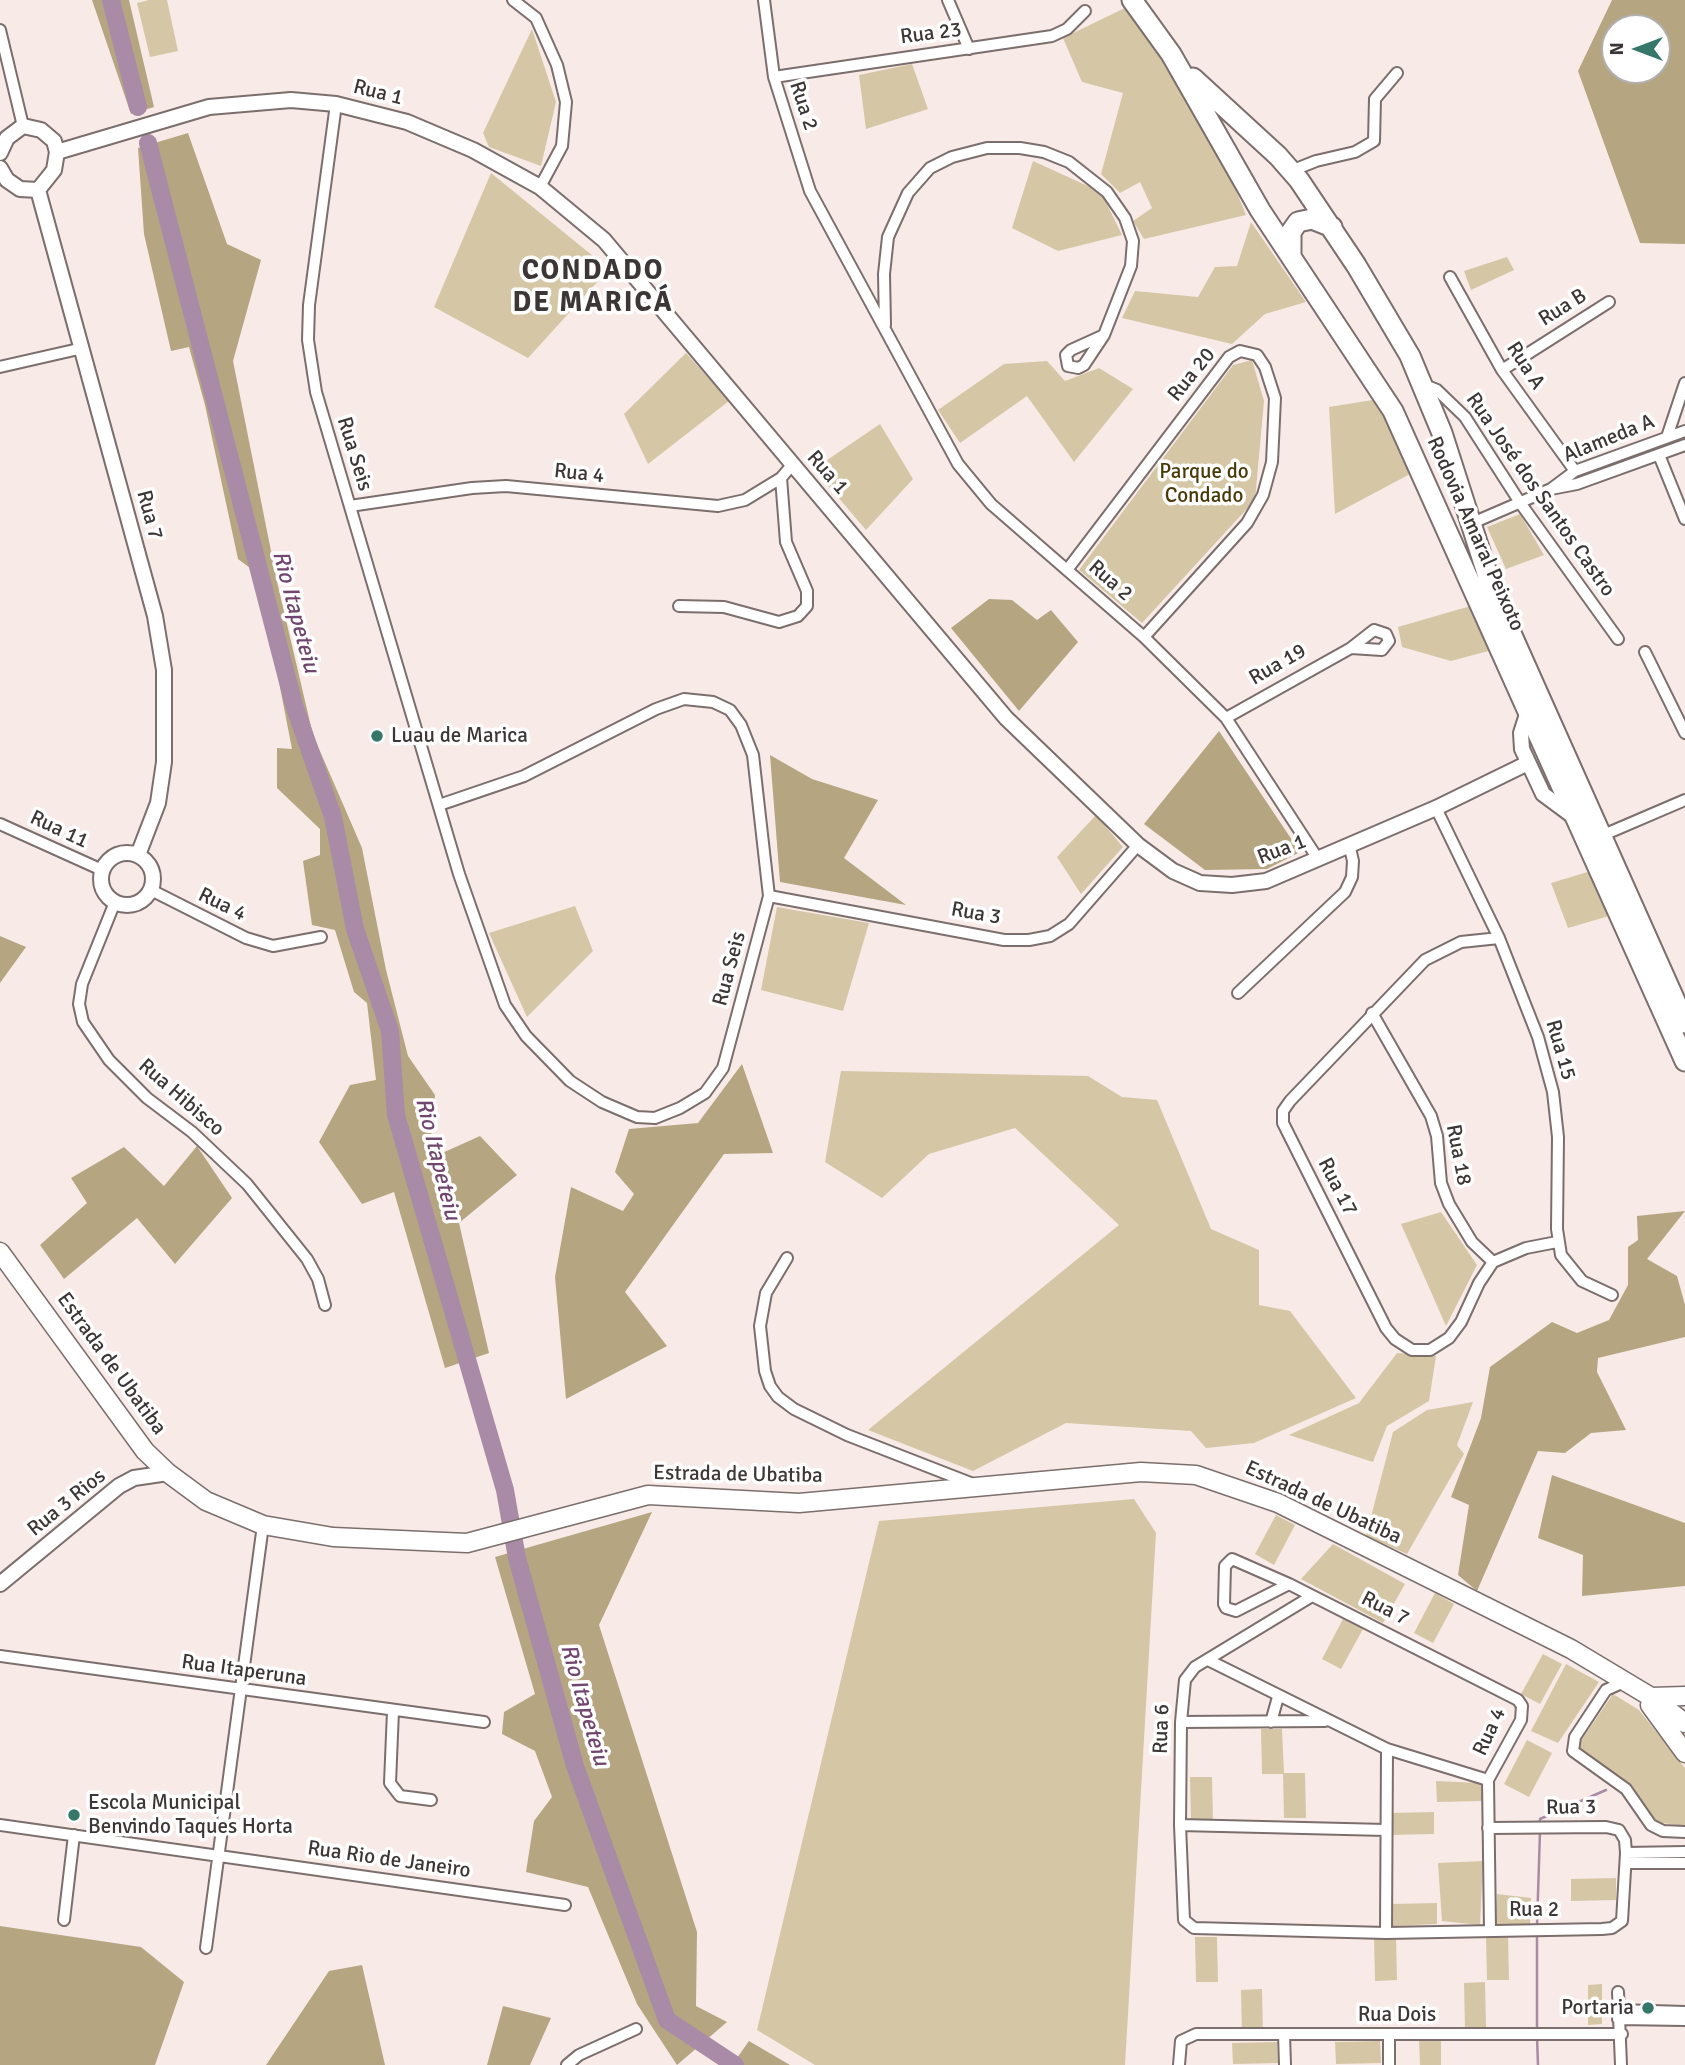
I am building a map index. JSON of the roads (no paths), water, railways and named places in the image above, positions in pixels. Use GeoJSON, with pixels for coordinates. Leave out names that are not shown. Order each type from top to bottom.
{"type":"FeatureCollection","features":[{"type":"Feature","properties":{"kind":"highway","name":"Rodovia Amaral Peixoto"},"geometry":{"type":"LineString","coordinates":[[1132,0],[1171,54],[1236,170],[1355,350],[1399,422],[1685,1061]]}},
{"type":"Feature","properties":{"kind":"highway","name":"Rodovia Amaral Peixoto"},"geometry":{"type":"LineString","coordinates":[[1171,54],[1291,171],[1332,228],[1390,321],[1422,384],[1451,458],[1470,524],[1498,604],[1601,836],[1679,994],[1684,1017]]}},
{"type":"Feature","properties":{"kind":"highway"},"geometry":{"type":"LineString","coordinates":[[1291,257],[1291,232],[1298,222],[1312,219],[1332,228]]}},
{"type":"Feature","properties":{"kind":"main road","name":"Estrada de Ubatiba"},"geometry":{"type":"LineString","coordinates":[[0,1252],[124,1424],[168,1473],[206,1501],[263,1525],[333,1537],[414,1543],[467,1543],[496,1538],[627,1498],[655,1494],[799,1503],[1161,1471],[1213,1479],[1278,1503],[1571,1649],[1639,1690],[1685,1723]]}},
{"type":"Feature","properties":{"kind":"main road","name":"Estrada de Ubatiba"},"geometry":{"type":"LineString","coordinates":[[1639,1690],[1685,1753]]}},
{"type":"Feature","properties":{"kind":"main road"},"geometry":{"type":"LineString","coordinates":[[1639,1690],[1685,1696]]}},
{"type":"Feature","properties":{"kind":"street"},"geometry":{"type":"LineString","coordinates":[[513,0],[536,18],[557,65],[566,102],[562,146],[540,187]]}},
{"type":"Feature","properties":{"kind":"street","name":"Rua 2"},"geometry":{"type":"LineString","coordinates":[[764,0],[774,77],[810,191],[958,464],[991,503],[1144,637],[1226,718],[1318,859]]}},
{"type":"Feature","properties":{"kind":"street"},"geometry":{"type":"LineString","coordinates":[[948,0],[969,49]]}},
{"type":"Feature","properties":{"kind":"street","name":"Rua 23"},"geometry":{"type":"LineString","coordinates":[[774,77],[1057,35],[1085,11]]}},
{"type":"Feature","properties":{"kind":"street"},"geometry":{"type":"LineString","coordinates":[[0,30],[23,126]]}},
{"type":"Feature","properties":{"kind":"street"},"geometry":{"type":"LineString","coordinates":[[1291,171],[1316,161],[1355,152],[1374,141],[1375,99],[1397,73]]}},
{"type":"Feature","properties":{"kind":"street","name":"Rua 1"},"geometry":{"type":"LineString","coordinates":[[57,152],[209,107],[291,100],[336,104],[407,122],[473,150],[540,187],[604,240],[1006,718],[1138,845],[1173,871],[1200,883],[1232,885],[1266,881],[1436,808],[1528,763]]}},
{"type":"Feature","properties":{"kind":"street","name":"Rua Seis"},"geometry":{"type":"LineString","coordinates":[[336,104],[309,305],[308,340],[316,392],[459,874],[505,1004],[526,1036],[570,1081],[602,1102],[637,1117],[655,1118],[680,1108],[705,1093],[723,1068],[769,896],[753,755],[741,725],[730,710],[713,702],[684,699],[656,709],[524,776],[439,805]]}},
{"type":"Feature","properties":{"kind":"street"},"geometry":{"type":"LineString","coordinates":[[0,153],[7,138],[23,126],[41,130],[54,141],[57,152],[54,170],[38,190],[20,189],[7,180],[0,169]]}},
{"type":"Feature","properties":{"kind":"street","name":"Rua 2"},"geometry":{"type":"LineString","coordinates":[[885,328],[884,274],[888,237],[908,193],[930,168],[953,157],[987,149],[1020,148],[1044,152],[1069,162],[1107,192],[1125,218],[1133,242],[1131,266],[1104,335]]}},
{"type":"Feature","properties":{"kind":"street","name":"Rua 7"},"geometry":{"type":"LineString","coordinates":[[38,190],[155,616],[164,670],[164,762],[158,803],[138,855]]}},
{"type":"Feature","properties":{"kind":"street","name":"Rua A"},"geometry":{"type":"LineString","coordinates":[[1450,276],[1502,370],[1575,471]]}},
{"type":"Feature","properties":{"kind":"street","name":"Rua B"},"geometry":{"type":"LineString","coordinates":[[1502,370],[1609,302]]}},
{"type":"Feature","properties":{"kind":"street"},"geometry":{"type":"LineString","coordinates":[[0,367],[83,348]]}},
{"type":"Feature","properties":{"kind":"street","name":"Rua 20"},"geometry":{"type":"LineString","coordinates":[[1067,570],[1229,357],[1240,351],[1257,355],[1265,367],[1275,398],[1272,463],[1263,495],[1247,523],[1144,637]]}},
{"type":"Feature","properties":{"kind":"street"},"geometry":{"type":"LineString","coordinates":[[1667,437],[1685,383]]}},
{"type":"Feature","properties":{"kind":"street","name":"Rua José dos Santos Castro"},"geometry":{"type":"LineString","coordinates":[[1422,384],[1437,390],[1465,417],[1521,504],[1618,639]]}},
{"type":"Feature","properties":{"kind":"street","name":"Alameda A"},"geometry":{"type":"LineString","coordinates":[[1470,524],[1551,489],[1575,471],[1685,431]]}},
{"type":"Feature","properties":{"kind":"street","name":"Alameda A"},"geometry":{"type":"LineString","coordinates":[[1551,489],[1565,488],[1685,446]]}},
{"type":"Feature","properties":{"kind":"street"},"geometry":{"type":"LineString","coordinates":[[1659,456],[1685,519]]}},
{"type":"Feature","properties":{"kind":"street","name":"Rua 4"},"geometry":{"type":"LineString","coordinates":[[350,506],[472,488],[506,486],[718,506],[745,500],[780,478],[792,465]]}},
{"type":"Feature","properties":{"kind":"street"},"geometry":{"type":"LineString","coordinates":[[679,606],[724,607],[779,622],[798,616],[807,606],[807,591],[786,542],[780,478]]}},
{"type":"Feature","properties":{"kind":"street","name":"Rua 19"},"geometry":{"type":"LineString","coordinates":[[1226,718],[1351,648]]}},
{"type":"Feature","properties":{"kind":"street"},"geometry":{"type":"LineString","coordinates":[[1645,652],[1685,733]]}},
{"type":"Feature","properties":{"kind":"street"},"geometry":{"type":"LineString","coordinates":[[1528,711],[1520,741],[1528,763],[1543,794],[1577,820]]}},
{"type":"Feature","properties":{"kind":"street"},"geometry":{"type":"LineString","coordinates":[[1601,836],[1685,800]]}},
{"type":"Feature","properties":{"kind":"street","name":"Rua 15"},"geometry":{"type":"LineString","coordinates":[[1436,808],[1499,939],[1538,1037],[1553,1092],[1558,1137],[1557,1241],[1572,1273],[1594,1289],[1612,1295]]}},
{"type":"Feature","properties":{"kind":"street","name":"Rua 11"},"geometry":{"type":"LineString","coordinates":[[0,824],[102,870]]}},
{"type":"Feature","properties":{"kind":"street"},"geometry":{"type":"LineString","coordinates":[[1238,993],[1345,892],[1352,877],[1353,861],[1349,844]]}},
{"type":"Feature","properties":{"kind":"street","name":"Rua 3"},"geometry":{"type":"LineString","coordinates":[[769,896],[1004,940],[1029,940],[1050,936],[1069,924],[1138,845]]}},
{"type":"Feature","properties":{"kind":"street"},"geometry":{"type":"LineString","coordinates":[[117,855],[138,855],[152,870],[150,890],[139,902],[132,905],[115,902],[103,889],[102,870],[117,855]]}},
{"type":"Feature","properties":{"kind":"street","name":"Rua 4"},"geometry":{"type":"LineString","coordinates":[[150,890],[246,938],[273,946],[321,937]]}},
{"type":"Feature","properties":{"kind":"street","name":"Rua Hibisco"},"geometry":{"type":"LineString","coordinates":[[115,902],[82,984],[79,1004],[83,1022],[109,1060],[147,1098],[192,1132],[247,1184],[307,1259],[318,1279],[325,1305]]}},
{"type":"Feature","properties":{"kind":"street","name":"Rua 17"},"geometry":{"type":"LineString","coordinates":[[1493,1262],[1479,1283],[1461,1322],[1449,1338],[1441,1345],[1420,1352],[1405,1346],[1395,1339],[1382,1320],[1286,1131],[1282,1117],[1286,1105],[1372,1013],[1435,954],[1461,942],[1499,939]]}},
{"type":"Feature","properties":{"kind":"street","name":"Rua 18"},"geometry":{"type":"LineString","coordinates":[[1372,1013],[1431,1116],[1437,1136],[1441,1182],[1449,1204],[1472,1241],[1493,1262]]}},
{"type":"Feature","properties":{"kind":"street"},"geometry":{"type":"LineString","coordinates":[[1493,1262],[1526,1248],[1557,1241]]}},
{"type":"Feature","properties":{"kind":"street"},"geometry":{"type":"LineString","coordinates":[[788,1258],[766,1293],[760,1326],[765,1371],[770,1386],[778,1397],[824,1424],[891,1454],[983,1487]]}},
{"type":"Feature","properties":{"kind":"street","name":"Rua 3 Rios"},"geometry":{"type":"LineString","coordinates":[[0,1584],[119,1486],[134,1478],[168,1473]]}},
{"type":"Feature","properties":{"kind":"street"},"geometry":{"type":"LineString","coordinates":[[206,1948],[263,1525]]}},
{"type":"Feature","properties":{"kind":"street","name":"Rua 7"},"geometry":{"type":"LineString","coordinates":[[1289,1584],[1231,1611],[1226,1608],[1223,1598],[1225,1566],[1232,1559],[1289,1584],[1518,1700]]}},
{"type":"Feature","properties":{"kind":"street","name":"Rua 6"},"geometry":{"type":"LineString","coordinates":[[1194,1928],[1184,1920],[1181,1913],[1181,1722],[1185,1680],[1195,1667],[1312,1596]]}},
{"type":"Feature","properties":{"kind":"street"},"geometry":{"type":"LineString","coordinates":[[1223,1650],[1226,1670]]}},
{"type":"Feature","properties":{"kind":"street","name":"Rua Itaperuna"},"geometry":{"type":"LineString","coordinates":[[0,1656],[484,1722]]}},
{"type":"Feature","properties":{"kind":"street"},"geometry":{"type":"LineString","coordinates":[[1208,1660],[1278,1698],[1387,1749],[1488,1780],[1490,1929]]}},
{"type":"Feature","properties":{"kind":"street"},"geometry":{"type":"LineString","coordinates":[[1639,1690],[1606,1690],[1575,1737],[1573,1751],[1626,1789],[1651,1825],[1663,1831],[1685,1832]]}},
{"type":"Feature","properties":{"kind":"street"},"geometry":{"type":"LineString","coordinates":[[1271,1722],[1278,1698]]}},
{"type":"Feature","properties":{"kind":"street","name":"Rua 4"},"geometry":{"type":"LineString","coordinates":[[1488,1780],[1521,1720],[1523,1711],[1518,1700]]}},
{"type":"Feature","properties":{"kind":"street"},"geometry":{"type":"LineString","coordinates":[[393,1711],[390,1783],[400,1796],[430,1800]]}},
{"type":"Feature","properties":{"kind":"street"},"geometry":{"type":"LineString","coordinates":[[1181,1722],[1328,1721]]}},
{"type":"Feature","properties":{"kind":"street"},"geometry":{"type":"LineString","coordinates":[[1386,1933],[1387,1749]]}},
{"type":"Feature","properties":{"kind":"street","name":"Rua Rio de Janeiro"},"geometry":{"type":"LineString","coordinates":[[0,1825],[220,1854],[565,1905]]}},
{"type":"Feature","properties":{"kind":"street"},"geometry":{"type":"LineString","coordinates":[[1180,1825],[1386,1830]]}},
{"type":"Feature","properties":{"kind":"street","name":"Rua 3"},"geometry":{"type":"LineString","coordinates":[[1488,1828],[1613,1828],[1625,1840],[1626,1858]]}},
{"type":"Feature","properties":{"kind":"street"},"geometry":{"type":"LineString","coordinates":[[64,1920],[74,1835]]}},
{"type":"Feature","properties":{"kind":"street"},"geometry":{"type":"LineString","coordinates":[[1626,1858],[1685,1852]]}},
{"type":"Feature","properties":{"kind":"street"},"geometry":{"type":"LineString","coordinates":[[1626,1858],[1685,1863]]}},
{"type":"Feature","properties":{"kind":"street","name":"Rua 2"},"geometry":{"type":"LineString","coordinates":[[1194,1928],[1386,1933],[1602,1929],[1619,1925],[1624,1914],[1626,1858]]}},
{"type":"Feature","properties":{"kind":"street"},"geometry":{"type":"LineString","coordinates":[[1618,1992],[1618,2015],[1622,2034],[1621,2065]]}},
{"type":"Feature","properties":{"kind":"street"},"geometry":{"type":"LineString","coordinates":[[1618,2015],[1685,2006]]}},
{"type":"Feature","properties":{"kind":"street"},"geometry":{"type":"LineString","coordinates":[[1664,2010],[1685,2012]]}},
{"type":"Feature","properties":{"kind":"street"},"geometry":{"type":"LineString","coordinates":[[1618,2015],[1685,2020]]}},
{"type":"Feature","properties":{"kind":"street"},"geometry":{"type":"LineString","coordinates":[[567,2065],[579,2055],[636,2029]]}},
{"type":"Feature","properties":{"kind":"street","name":"Rua Dois"},"geometry":{"type":"LineString","coordinates":[[1180,2065],[1180,2046],[1184,2037],[1196,2034],[1622,2034]]}},
{"type":"Feature","properties":{"kind":"street"},"geometry":{"type":"LineString","coordinates":[[1284,2034],[1285,2065]]}},
{"type":"Feature","properties":{"kind":"street"},"geometry":{"type":"LineString","coordinates":[[1389,2034],[1389,2065]]}},
{"type":"Feature","properties":{"kind":"waterway","name":"Rio Itapeteiu"},"geometry":{"type":"LineString","coordinates":[[111,0],[138,107]]}},
{"type":"Feature","properties":{"kind":"waterway","name":"Rio Itapeteiu"},"geometry":{"type":"LineString","coordinates":[[148,143],[294,705],[333,817],[355,929],[390,1031],[396,1115],[505,1490],[517,1558],[575,1766],[667,2020],[735,2065]]}},
{"type":"Feature","properties":{"kind":"waterway"},"geometry":{"type":"LineString","coordinates":[[1540,1824],[1540,1819],[1606,1790]]}},
{"type":"Feature","properties":{"kind":"waterway"},"geometry":{"type":"LineString","coordinates":[[1537,1926],[1540,1831]]}},
{"type":"Feature","properties":{"kind":"waterway"},"geometry":{"type":"LineString","coordinates":[[1537,1932],[1537,2030]]}},
{"type":"Feature","properties":{"kind":"waterway"},"geometry":{"type":"LineString","coordinates":[[1537,2037],[1538,2065]]}},
{"type":"Feature","properties":{"kind":"place","name":"Luau de Marica"},"geometry":{"type":"Point","coordinates":[377,736]}},
{"type":"Feature","properties":{"kind":"place","name":"Escola Municipal Benvindo Taques Horta"},"geometry":{"type":"Point","coordinates":[74,1815]}},
{"type":"Feature","properties":{"kind":"place","name":"Portaria"},"geometry":{"type":"Point","coordinates":[1648,2008]}},
{"type":"Feature","properties":{"kind":"district","name":"CONDADO DE MARICÁ"},"geometry":{"type":"Point","coordinates":[593,288]}},
{"type":"Feature","properties":{"kind":"park label","name":"Parque do Condado"},"geometry":{"type":"Point","coordinates":[1204,484]}}]}
